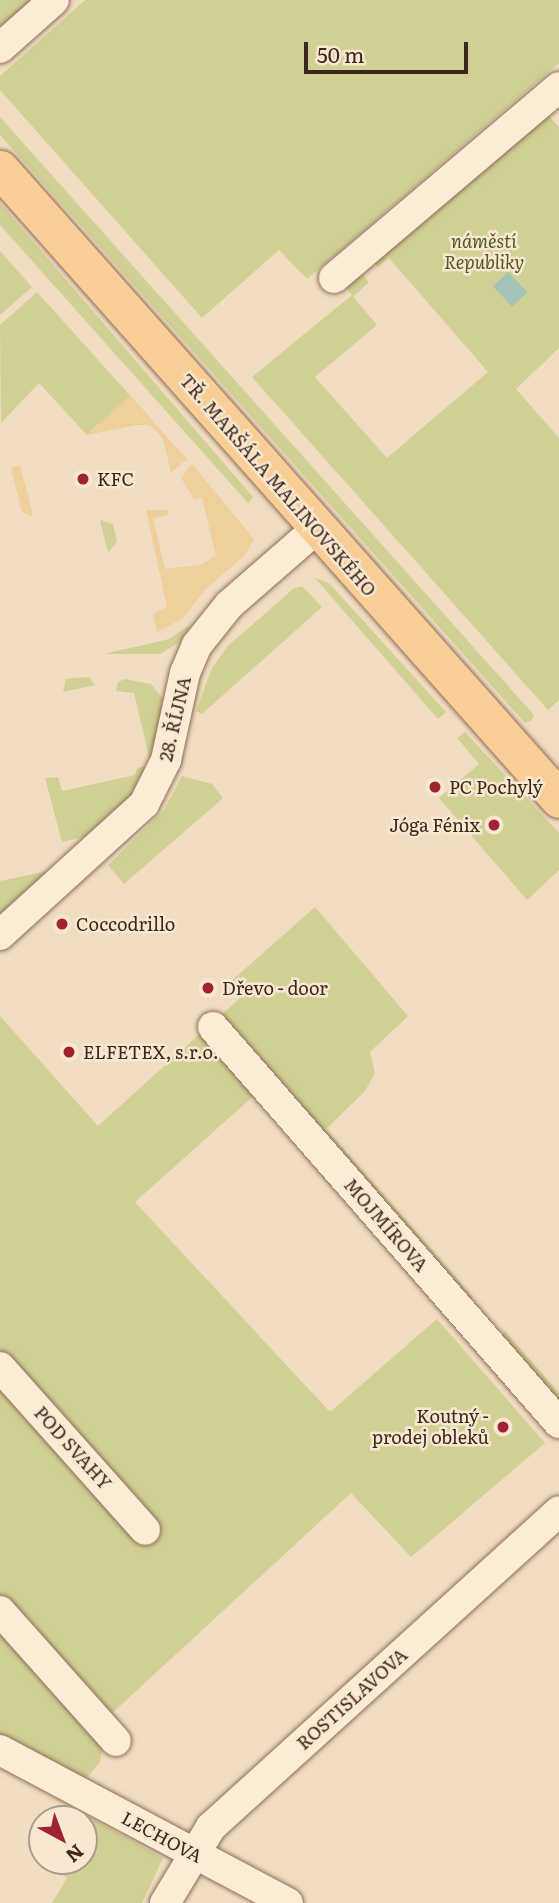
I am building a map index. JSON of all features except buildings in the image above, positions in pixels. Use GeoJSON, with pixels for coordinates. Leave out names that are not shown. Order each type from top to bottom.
{"type":"FeatureCollection","features":[{"type":"Feature","properties":{"kind":"main road","name":"TŘ. MARŠÁLA MALINOVSKÉHO"},"geometry":{"type":"LineString","coordinates":[[0,169],[316,529],[559,799]]}},
{"type":"Feature","properties":{"kind":"street"},"geometry":{"type":"LineString","coordinates":[[0,48],[54,0]]}},
{"type":"Feature","properties":{"kind":"street"},"geometry":{"type":"LineString","coordinates":[[334,278],[559,87]]}},
{"type":"Feature","properties":{"kind":"street","name":"28. ŘÍJNA"},"geometry":{"type":"LineString","coordinates":[[0,935],[144,804],[166,760],[185,673],[197,645],[223,611],[316,529]]}},
{"type":"Feature","properties":{"kind":"street","name":"MOJMÍROVA"},"geometry":{"type":"LineString","coordinates":[[213,1027],[559,1423]]}},
{"type":"Feature","properties":{"kind":"street","name":"POD SVAHY"},"geometry":{"type":"LineString","coordinates":[[0,1367],[145,1530]]}},
{"type":"Feature","properties":{"kind":"street","name":"ROSTISLAVOVA"},"geometry":{"type":"LineString","coordinates":[[165,1903],[192,1853],[211,1827],[559,1511]]}},
{"type":"Feature","properties":{"kind":"street"},"geometry":{"type":"LineString","coordinates":[[0,1611],[116,1741]]}},
{"type":"Feature","properties":{"kind":"street","name":"LECHOVA"},"geometry":{"type":"LineString","coordinates":[[0,1751],[288,1903]]}},
{"type":"Feature","properties":{"kind":"green space"},"geometry":{"type":"Polygon","coordinates":[[[0,0],[33,0],[0,30],[0,0]]]}},
{"type":"Feature","properties":{"kind":"green space"},"geometry":{"type":"Polygon","coordinates":[[[85,0],[559,0],[559,63],[307,279],[279,250],[202,318],[0,90],[0,76],[85,0]]]}},
{"type":"Feature","properties":{"kind":"green space","name":"náměstí Republiky"},"geometry":{"type":"Polygon","coordinates":[[[545,112],[559,127],[559,348],[516,389],[559,438],[559,700],[548,710],[252,377],[352,295],[340,281],[357,269],[369,282],[353,297],[377,325],[315,377],[387,458],[488,372],[389,258],[378,267],[370,258],[545,112]]]}},
{"type":"Feature","properties":{"kind":"green space"},"geometry":{"type":"Polygon","coordinates":[[[0,117],[534,715],[531,721],[525,723],[0,135],[0,117]]]}},
{"type":"Feature","properties":{"kind":"green space"},"geometry":{"type":"Polygon","coordinates":[[[0,203],[253,497],[248,503],[0,225],[0,203]]]}},
{"type":"Feature","properties":{"kind":"green space"},"geometry":{"type":"Polygon","coordinates":[[[0,251],[32,287],[0,315],[0,251]]]}},
{"type":"Feature","properties":{"kind":"green space"},"geometry":{"type":"Polygon","coordinates":[[[37,292],[153,421],[149,425],[98,424],[87,435],[39,383],[1,423],[0,325],[37,292]]]}},
{"type":"Feature","properties":{"kind":"green space"},"geometry":{"type":"Polygon","coordinates":[[[100,520],[113,524],[117,542],[108,553],[100,520]]]}},
{"type":"Feature","properties":{"kind":"green space"},"geometry":{"type":"Polygon","coordinates":[[[315,578],[330,584],[446,712],[438,719],[315,578]]]}},
{"type":"Feature","properties":{"kind":"green space"},"geometry":{"type":"Polygon","coordinates":[[[302,586],[322,607],[202,714],[196,711],[212,668],[228,646],[293,589],[302,586]]]}},
{"type":"Feature","properties":{"kind":"green space"},"geometry":{"type":"Polygon","coordinates":[[[191,624],[180,642],[160,654],[104,654],[169,639],[191,624]]]}},
{"type":"Feature","properties":{"kind":"green space"},"geometry":{"type":"Polygon","coordinates":[[[89,677],[95,685],[63,692],[66,679],[89,677]]]}},
{"type":"Feature","properties":{"kind":"green space"},"geometry":{"type":"Polygon","coordinates":[[[125,679],[151,684],[165,701],[150,775],[101,831],[97,826],[83,837],[62,842],[45,778],[58,777],[62,791],[135,775],[137,768],[151,765],[134,693],[116,691],[118,682],[125,679]]]}},
{"type":"Feature","properties":{"kind":"green space"},"geometry":{"type":"Polygon","coordinates":[[[465,732],[559,833],[559,870],[527,900],[439,798],[479,764],[457,738],[465,732]]]}},
{"type":"Feature","properties":{"kind":"green space"},"geometry":{"type":"Polygon","coordinates":[[[182,776],[212,784],[223,798],[124,884],[108,865],[164,810],[182,776]]]}},
{"type":"Feature","properties":{"kind":"green space"},"geometry":{"type":"Polygon","coordinates":[[[57,869],[0,922],[0,881],[57,869]]]}},
{"type":"Feature","properties":{"kind":"green space"},"geometry":{"type":"Polygon","coordinates":[[[315,907],[408,1016],[370,1052],[375,1073],[365,1091],[326,1129],[473,1297],[469,1299],[324,1139],[325,1130],[320,1133],[218,1018],[240,998],[228,984],[315,907]]]}},
{"type":"Feature","properties":{"kind":"green space"},"geometry":{"type":"Polygon","coordinates":[[[0,1016],[98,1126],[203,1031],[258,1092],[135,1202],[330,1412],[437,1319],[545,1443],[411,1557],[351,1493],[109,1716],[100,1762],[84,1781],[0,1737],[0,1016]]]}},
{"type":"Feature","properties":{"kind":"green space"},"geometry":{"type":"Polygon","coordinates":[[[505,1331],[559,1393],[559,1405],[499,1337],[505,1331]]]}},
{"type":"Feature","properties":{"kind":"green space"},"geometry":{"type":"Polygon","coordinates":[[[98,1822],[163,1858],[142,1903],[52,1903],[67,1878],[63,1875],[98,1875],[98,1822]]]}},
{"type":"Feature","properties":{"kind":"sand"},"geometry":{"type":"Polygon","coordinates":[[[130,396],[187,459],[171,473],[163,439],[153,427],[141,424],[87,435],[130,396]]]}},
{"type":"Feature","properties":{"kind":"sand"},"geometry":{"type":"Polygon","coordinates":[[[192,464],[254,539],[246,554],[204,591],[182,619],[157,632],[153,614],[167,607],[146,510],[168,510],[168,515],[153,518],[165,569],[200,565],[216,556],[202,498],[194,499],[181,478],[192,464]]]}},
{"type":"Feature","properties":{"kind":"sand"},"geometry":{"type":"Polygon","coordinates":[[[20,465],[33,515],[30,516],[22,512],[11,468],[20,465]]]}},
{"type":"Feature","properties":{"kind":"shaded area"},"geometry":{"type":"Polygon","coordinates":[[[508,272],[527,292],[512,307],[493,287],[508,272]]]}},
{"type":"Feature","properties":{"kind":"place","name":"KFC"},"geometry":{"type":"Point","coordinates":[83,479]}},
{"type":"Feature","properties":{"kind":"place","name":"PC Pochylý"},"geometry":{"type":"Point","coordinates":[435,787]}},
{"type":"Feature","properties":{"kind":"place","name":"Jóga Fénix"},"geometry":{"type":"Point","coordinates":[494,825]}},
{"type":"Feature","properties":{"kind":"place","name":"Coccodrillo"},"geometry":{"type":"Point","coordinates":[62,924]}},
{"type":"Feature","properties":{"kind":"place","name":"Dřevo - door"},"geometry":{"type":"Point","coordinates":[208,988]}},
{"type":"Feature","properties":{"kind":"place","name":"ELFETEX, s.r.o."},"geometry":{"type":"Point","coordinates":[69,1052]}},
{"type":"Feature","properties":{"kind":"place","name":"Koutný - prodej obleků"},"geometry":{"type":"Point","coordinates":[503,1427]}}]}
